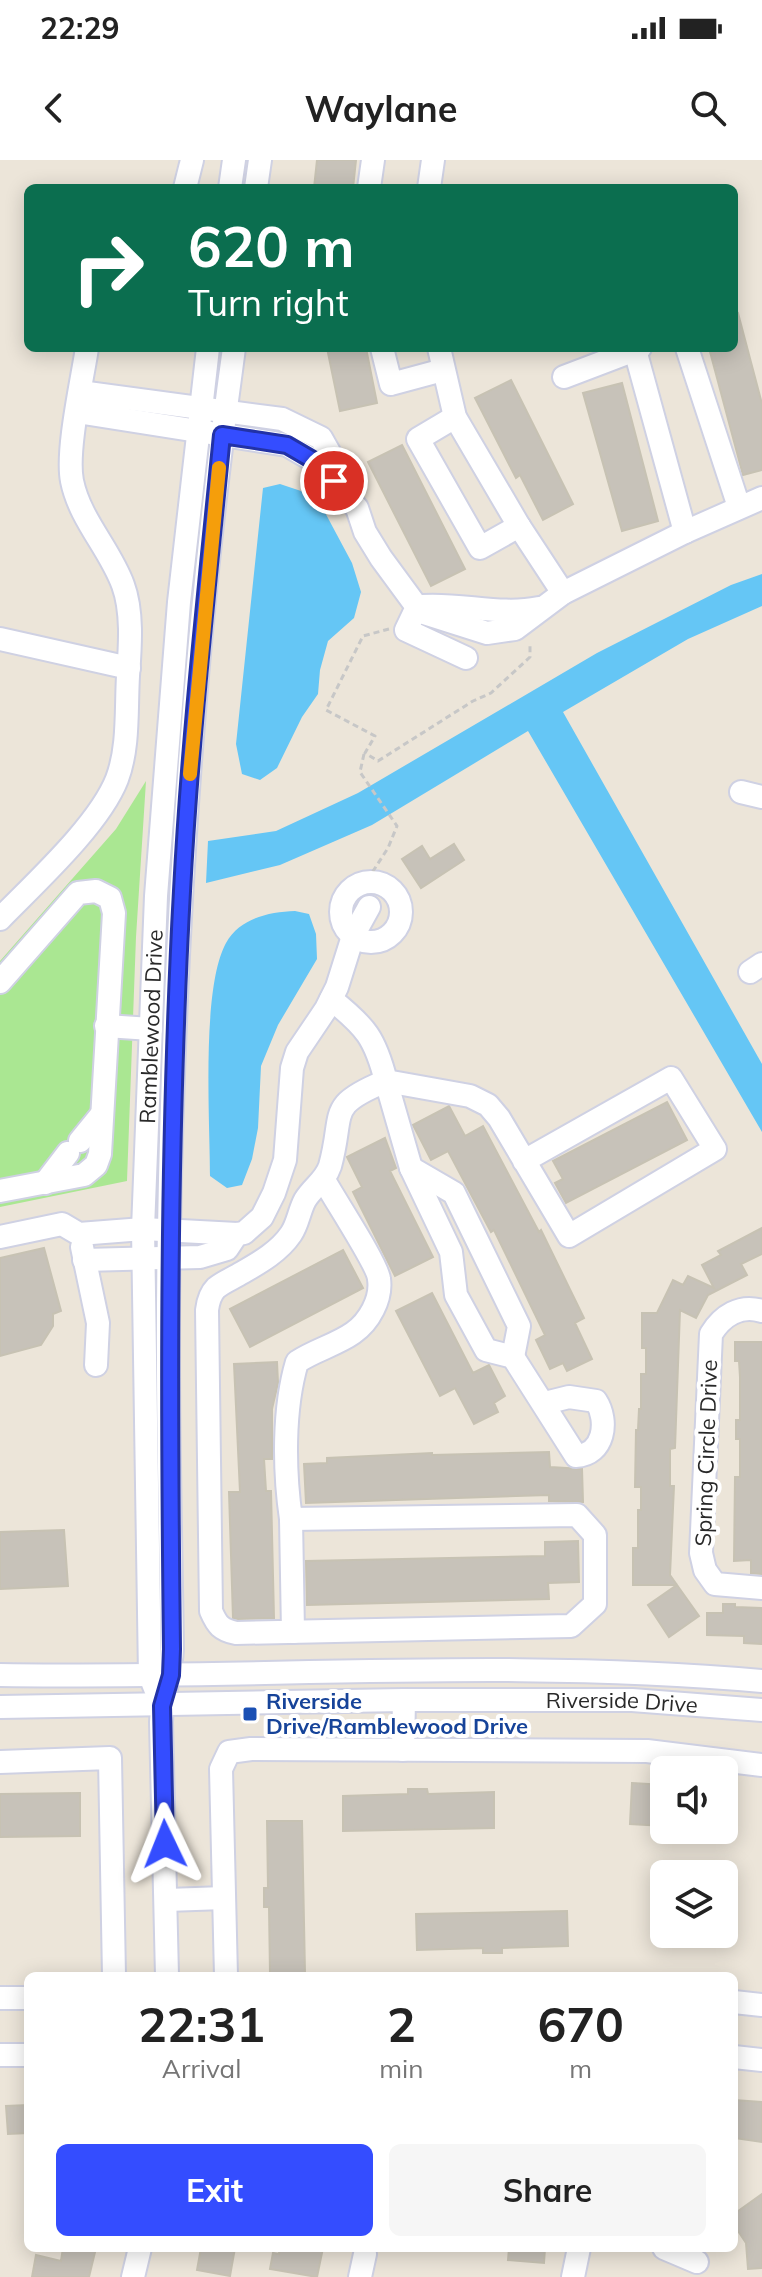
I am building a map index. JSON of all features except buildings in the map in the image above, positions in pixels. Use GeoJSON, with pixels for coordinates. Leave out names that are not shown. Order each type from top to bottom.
{"type":"FeatureCollection","features":[{"type":"Feature","properties":{"kind":"street"},"geometry":{"type":"LineString","coordinates":[[186,184],[192,160]]}},
{"type":"Feature","properties":{"kind":"street"},"geometry":{"type":"LineString","coordinates":[[231,184],[234,160]]}},
{"type":"Feature","properties":{"kind":"street"},"geometry":{"type":"LineString","coordinates":[[257,184],[260,160]]}},
{"type":"Feature","properties":{"kind":"street"},"geometry":{"type":"LineString","coordinates":[[370,184],[373,160]]}},
{"type":"Feature","properties":{"kind":"street"},"geometry":{"type":"LineString","coordinates":[[430,184],[433,160]]}},
{"type":"Feature","properties":{"kind":"street"},"geometry":{"type":"LineString","coordinates":[[0,919],[98,813],[111,791],[123,755],[129,668],[129,617],[125,588],[85,517],[72,481],[71,458],[86,352]]}},
{"type":"Feature","properties":{"kind":"street","name":"Ramblewood Drive"},"geometry":{"type":"LineString","coordinates":[[167,1972],[162,1706],[143,1229],[160,836],[179,602],[207,352]]}},
{"type":"Feature","properties":{"kind":"street","name":"Ramblewood Drive"},"geometry":{"type":"LineString","coordinates":[[160,1675],[169,1230],[181,893],[204,611],[233,352]]}},
{"type":"Feature","properties":{"kind":"street"},"geometry":{"type":"LineString","coordinates":[[383,352],[391,384],[441,359],[455,417],[519,526],[563,593]]}},
{"type":"Feature","properties":{"kind":"street"},"geometry":{"type":"LineString","coordinates":[[564,377],[630,352]]}},
{"type":"Feature","properties":{"kind":"street"},"geometry":{"type":"LineString","coordinates":[[639,352],[685,532]]}},
{"type":"Feature","properties":{"kind":"street"},"geometry":{"type":"LineString","coordinates":[[688,352],[739,507]]}},
{"type":"Feature","properties":{"kind":"street"},"geometry":{"type":"LineString","coordinates":[[79,402],[225,411],[282,419],[321,438],[334,461],[334,481]]}},
{"type":"Feature","properties":{"kind":"street"},"geometry":{"type":"LineString","coordinates":[[79,402],[197,433],[287,445],[311,459],[357,508],[365,532],[381,558],[421,610],[487,633],[515,629],[563,593],[685,532],[762,498]]}},
{"type":"Feature","properties":{"kind":"street"},"geometry":{"type":"LineString","coordinates":[[455,417],[418,439],[480,548],[519,526]]}},
{"type":"Feature","properties":{"kind":"street"},"geometry":{"type":"LineString","coordinates":[[466,658],[406,630],[421,610],[464,605],[521,612],[544,607]]}},
{"type":"Feature","properties":{"kind":"street"},"geometry":{"type":"LineString","coordinates":[[0,639],[129,668]]}},
{"type":"Feature","properties":{"kind":"street"},"geometry":{"type":"LineString","coordinates":[[366,882],[380,883],[399,901],[397,926],[385,938],[369,942],[353,936],[343,923],[341,906],[349,891],[366,882]]}},
{"type":"Feature","properties":{"kind":"street"},"geometry":{"type":"LineString","coordinates":[[0,982],[78,893],[96,891],[110,898],[114,913],[100,1154],[96,1165],[84,1175],[0,1191]]}},
{"type":"Feature","properties":{"kind":"street"},"geometry":{"type":"LineString","coordinates":[[0,1237],[62,1224],[79,1234],[143,1229],[237,1234],[244,1233],[262,1217],[285,1160],[292,1068],[297,1052],[331,999],[353,936],[369,907]]}},
{"type":"Feature","properties":{"kind":"street"},"geometry":{"type":"LineString","coordinates":[[331,999],[367,1032],[378,1049],[411,1168],[451,1252],[456,1295],[486,1350],[513,1357],[545,1403]]}},
{"type":"Feature","properties":{"kind":"street"},"geometry":{"type":"LineString","coordinates":[[106,1026],[151,1029]]}},
{"type":"Feature","properties":{"kind":"street"},"geometry":{"type":"LineString","coordinates":[[291,1519],[577,1515],[595,1535],[595,1604],[571,1626],[293,1632],[225,1631],[216,1623],[211,1611],[209,1298],[216,1288],[282,1247],[293,1231],[307,1196],[324,1180],[341,1110],[352,1097],[386,1081],[470,1096],[488,1105],[499,1118],[524,1161],[569,1236],[715,1149],[671,1078],[524,1161]]}},
{"type":"Feature","properties":{"kind":"street"},"geometry":{"type":"LineString","coordinates":[[45,1183],[102,1114]]}},
{"type":"Feature","properties":{"kind":"street"},"geometry":{"type":"LineString","coordinates":[[411,1168],[454,1193],[519,1326],[513,1357]]}},
{"type":"Feature","properties":{"kind":"street"},"geometry":{"type":"LineString","coordinates":[[293,1632],[288,1399],[297,1362],[313,1351],[353,1333],[371,1314],[379,1287],[379,1276],[324,1180]]}},
{"type":"Feature","properties":{"kind":"street"},"geometry":{"type":"LineString","coordinates":[[79,1234],[98,1323],[96,1365]]}},
{"type":"Feature","properties":{"kind":"street"},"geometry":{"type":"LineString","coordinates":[[84,1260],[200,1257],[227,1249],[237,1234]]}},
{"type":"Feature","properties":{"kind":"street","name":"Spring Circle Drive"},"geometry":{"type":"LineString","coordinates":[[762,1311],[743,1309],[729,1314],[711,1334],[701,1553],[705,1570],[715,1584],[762,1588]]}},
{"type":"Feature","properties":{"kind":"street","name":"Riverside Drive"},"geometry":{"type":"LineString","coordinates":[[0,1675],[566,1670],[704,1675],[762,1681]]}},
{"type":"Feature","properties":{"kind":"street"},"geometry":{"type":"LineString","coordinates":[[403,1750],[404,1700]]}},
{"type":"Feature","properties":{"kind":"street","name":"Riverside Drive"},"geometry":{"type":"LineString","coordinates":[[0,1707],[404,1700],[632,1700],[762,1710]]}},
{"type":"Feature","properties":{"kind":"street"},"geometry":{"type":"LineString","coordinates":[[226,1972],[221,1769],[229,1752],[251,1749],[647,1751],[762,1765]]}},
{"type":"Feature","properties":{"kind":"street"},"geometry":{"type":"LineString","coordinates":[[0,1762],[110,1758],[114,1972]]}},
{"type":"Feature","properties":{"kind":"street"},"geometry":{"type":"LineString","coordinates":[[167,1900],[224,1898]]}},
{"type":"Feature","properties":{"kind":"street"},"geometry":{"type":"LineString","coordinates":[[0,1998],[24,1998]]}},
{"type":"Feature","properties":{"kind":"street"},"geometry":{"type":"LineString","coordinates":[[738,2002],[762,2005]]}},
{"type":"Feature","properties":{"kind":"street"},"geometry":{"type":"LineString","coordinates":[[0,2055],[24,2055]]}},
{"type":"Feature","properties":{"kind":"street"},"geometry":{"type":"LineString","coordinates":[[738,2057],[762,2060]]}},
{"type":"Feature","properties":{"kind":"street"},"geometry":{"type":"LineString","coordinates":[[133,2277],[139,2252]]}},
{"type":"Feature","properties":{"kind":"street"},"geometry":{"type":"LineString","coordinates":[[573,2277],[578,2252]]}},
{"type":"Feature","properties":{"kind":"street"},"geometry":{"type":"LineString","coordinates":[[673,2252],[697,2262]]}},
{"type":"Feature","properties":{"kind":"street"},"geometry":{"type":"LineString","coordinates":[[360,2277],[365,2254]]}},
{"type":"Feature","properties":{"kind":"path"},"geometry":{"type":"LineString","coordinates":[[366,882],[388,848],[397,826],[360,772],[365,753],[375,736],[326,710],[363,636],[390,629]]}},
{"type":"Feature","properties":{"kind":"path"},"geometry":{"type":"LineString","coordinates":[[365,753],[378,761],[473,701],[491,693],[530,657],[529,631]]}},
{"type":"Feature","properties":{"kind":"green space"},"geometry":{"type":"Polygon","coordinates":[[[146,781],[136,937],[127,1181],[0,1207],[0,961],[116,829],[146,781]]]}},
{"type":"Feature","properties":{"kind":"water"},"geometry":{"type":"Polygon","coordinates":[[[280,484],[301,491],[321,505],[352,563],[361,592],[354,618],[328,641],[320,670],[318,694],[302,717],[277,768],[260,780],[242,774],[236,744],[263,488],[280,484]]]}},
{"type":"Feature","properties":{"kind":"water"},"geometry":{"type":"Polygon","coordinates":[[[762,574],[762,606],[688,639],[563,712],[762,1064],[762,1132],[528,731],[372,825],[280,865],[206,883],[208,841],[276,831],[358,793],[597,653],[731,585],[762,574]]]}},
{"type":"Feature","properties":{"kind":"water"},"geometry":{"type":"Polygon","coordinates":[[[295,911],[309,914],[316,934],[317,959],[278,1025],[261,1066],[258,1128],[252,1159],[242,1185],[227,1188],[210,1176],[210,1022],[218,964],[232,934],[247,922],[265,915],[295,911]]]}},
{"type":"Feature","properties":{"kind":"slow traffic"},"geometry":{"type":"LineString","coordinates":[[190,774],[219,468]]}},
{"type":"Feature","properties":{"kind":"place","name":"Riverside Drive/Ramblewood Drive"},"geometry":{"type":"Point","coordinates":[250,1714]}},
{"type":"Feature","properties":{"kind":"route"},"geometry":{"type":"LineString","coordinates":[[165,1844],[161,1722],[171,1675],[172,1649],[169,1230],[181,893],[222,435],[287,445],[311,459],[334,481]]}}]}
